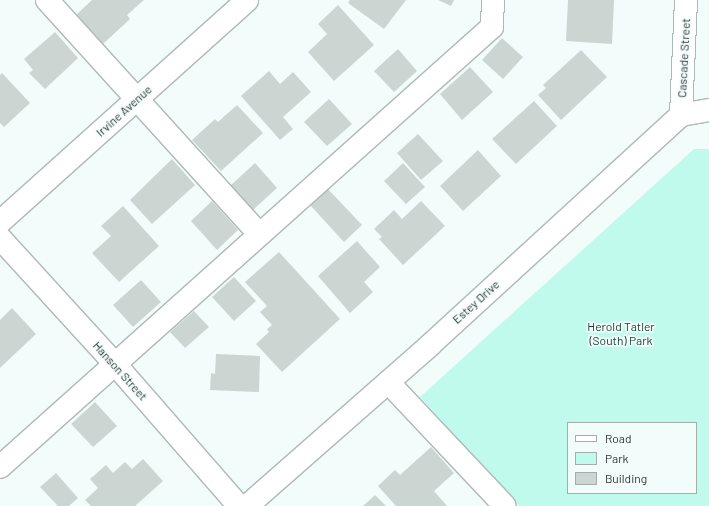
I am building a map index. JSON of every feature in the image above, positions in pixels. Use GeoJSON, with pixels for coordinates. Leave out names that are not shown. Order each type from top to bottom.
{"type":"FeatureCollection","features":[{"type":"Feature","properties":{"kind":"street"},"geometry":{"type":"LineString","coordinates":[[47,0],[259,234]]}},
{"type":"Feature","properties":{"kind":"street","name":"Irvine Avenue"},"geometry":{"type":"LineString","coordinates":[[0,222],[248,0]]}},
{"type":"Feature","properties":{"kind":"street"},"geometry":{"type":"LineString","coordinates":[[0,467],[492,27],[493,0]]}},
{"type":"Feature","properties":{"kind":"street","name":"Cascade Street"},"geometry":{"type":"LineString","coordinates":[[681,115],[686,0]]}},
{"type":"Feature","properties":{"kind":"street"},"geometry":{"type":"LineString","coordinates":[[681,115],[709,110]]}},
{"type":"Feature","properties":{"kind":"street","name":"Estey Drive"},"geometry":{"type":"LineString","coordinates":[[248,506],[388,382],[681,115]]}},
{"type":"Feature","properties":{"kind":"street","name":"Hanson Street"},"geometry":{"type":"LineString","coordinates":[[0,238],[114,364],[239,506]]}},
{"type":"Feature","properties":{"kind":"street"},"geometry":{"type":"LineString","coordinates":[[388,382],[505,506]]}},
{"type":"Feature","properties":{"kind":"green space","name":"Herold Tatler (South) Park"},"geometry":{"type":"Polygon","coordinates":[[[694,149],[709,149],[709,506],[519,506],[420,397],[694,149]]]}},
{"type":"Feature","properties":{"kind":"building"},"geometry":{"type":"Polygon","coordinates":[[[92,0],[144,0],[127,15],[130,19],[103,44],[76,15],[92,0]]]}},
{"type":"Feature","properties":{"kind":"building"},"geometry":{"type":"Polygon","coordinates":[[[350,0],[406,0],[384,29],[348,3],[350,0]]]}},
{"type":"Feature","properties":{"kind":"building"},"geometry":{"type":"Polygon","coordinates":[[[438,0],[454,0],[451,6],[438,0]]]}},
{"type":"Feature","properties":{"kind":"building"},"geometry":{"type":"Polygon","coordinates":[[[568,0],[614,0],[612,44],[566,41],[568,0]]]}},
{"type":"Feature","properties":{"kind":"building"},"geometry":{"type":"Polygon","coordinates":[[[338,5],[374,45],[334,81],[308,52],[327,34],[318,24],[338,5]]]}},
{"type":"Feature","properties":{"kind":"building"},"geometry":{"type":"Polygon","coordinates":[[[55,32],[78,58],[45,89],[29,73],[33,70],[24,59],[55,32]]]}},
{"type":"Feature","properties":{"kind":"building"},"geometry":{"type":"Polygon","coordinates":[[[502,38],[523,57],[503,79],[482,60],[502,38]]]}},
{"type":"Feature","properties":{"kind":"building"},"geometry":{"type":"Polygon","coordinates":[[[398,49],[417,71],[394,92],[374,71],[398,49]]]}},
{"type":"Feature","properties":{"kind":"building"},"geometry":{"type":"Polygon","coordinates":[[[581,50],[607,77],[561,120],[538,95],[546,88],[543,85],[581,50]]]}},
{"type":"Feature","properties":{"kind":"building"},"geometry":{"type":"Polygon","coordinates":[[[470,67],[493,92],[462,120],[440,94],[470,67]]]}},
{"type":"Feature","properties":{"kind":"building"},"geometry":{"type":"Polygon","coordinates":[[[269,71],[280,84],[293,72],[311,92],[283,117],[293,129],[280,140],[241,96],[269,71]]]}},
{"type":"Feature","properties":{"kind":"building"},"geometry":{"type":"Polygon","coordinates":[[[2,73],[30,103],[4,127],[0,123],[0,75],[2,73]]]}},
{"type":"Feature","properties":{"kind":"building"},"geometry":{"type":"Polygon","coordinates":[[[329,99],[352,124],[327,146],[304,122],[329,99]]]}},
{"type":"Feature","properties":{"kind":"building"},"geometry":{"type":"Polygon","coordinates":[[[534,101],[557,126],[516,164],[492,139],[534,101]]]}},
{"type":"Feature","properties":{"kind":"building"},"geometry":{"type":"Polygon","coordinates":[[[237,105],[263,133],[221,171],[192,140],[215,119],[218,122],[237,105]]]}},
{"type":"Feature","properties":{"kind":"building"},"geometry":{"type":"Polygon","coordinates":[[[418,134],[443,161],[421,180],[397,153],[418,134]]]}},
{"type":"Feature","properties":{"kind":"building"},"geometry":{"type":"Polygon","coordinates":[[[478,150],[501,176],[463,211],[440,186],[478,150]]]}},
{"type":"Feature","properties":{"kind":"building"},"geometry":{"type":"Polygon","coordinates":[[[172,159],[195,185],[152,224],[130,200],[172,159]]]}},
{"type":"Feature","properties":{"kind":"building"},"geometry":{"type":"Polygon","coordinates":[[[255,163],[277,188],[253,210],[230,186],[255,163]]]}},
{"type":"Feature","properties":{"kind":"building"},"geometry":{"type":"Polygon","coordinates":[[[403,163],[425,187],[406,204],[384,181],[403,163]]]}},
{"type":"Feature","properties":{"kind":"building"},"geometry":{"type":"Polygon","coordinates":[[[328,189],[362,225],[344,242],[310,205],[328,189]]]}},
{"type":"Feature","properties":{"kind":"building"},"geometry":{"type":"Polygon","coordinates":[[[212,201],[238,230],[217,250],[191,221],[212,201]]]}},
{"type":"Feature","properties":{"kind":"building"},"geometry":{"type":"Polygon","coordinates":[[[421,201],[445,226],[403,265],[379,239],[382,237],[374,229],[394,210],[402,219],[421,201]]]}},
{"type":"Feature","properties":{"kind":"building"},"geometry":{"type":"Polygon","coordinates":[[[123,206],[159,246],[119,282],[92,253],[111,236],[101,226],[123,206]]]}},
{"type":"Feature","properties":{"kind":"building"},"geometry":{"type":"Polygon","coordinates":[[[357,241],[380,267],[364,282],[373,292],[350,313],[318,276],[357,241]]]}},
{"type":"Feature","properties":{"kind":"building"},"geometry":{"type":"Polygon","coordinates":[[[279,252],[340,319],[282,372],[256,344],[269,332],[267,329],[272,325],[260,312],[267,306],[245,282],[279,252]]]}},
{"type":"Feature","properties":{"kind":"building"},"geometry":{"type":"Polygon","coordinates":[[[234,277],[256,301],[234,321],[212,297],[234,277]]]}},
{"type":"Feature","properties":{"kind":"building"},"geometry":{"type":"Polygon","coordinates":[[[141,280],[161,302],[133,327],[113,305],[141,280]]]}},
{"type":"Feature","properties":{"kind":"building"},"geometry":{"type":"Polygon","coordinates":[[[12,308],[36,334],[0,368],[0,320],[12,308]]]}},
{"type":"Feature","properties":{"kind":"building"},"geometry":{"type":"Polygon","coordinates":[[[194,311],[209,327],[185,348],[170,332],[194,311]]]}},
{"type":"Feature","properties":{"kind":"building"},"geometry":{"type":"Polygon","coordinates":[[[216,354],[260,356],[259,392],[210,390],[211,373],[215,374],[216,354]]]}},
{"type":"Feature","properties":{"kind":"building"},"geometry":{"type":"Polygon","coordinates":[[[95,402],[117,426],[93,447],[71,424],[95,402]]]}},
{"type":"Feature","properties":{"kind":"building"},"geometry":{"type":"Polygon","coordinates":[[[431,447],[454,473],[434,491],[447,506],[396,506],[378,486],[395,470],[400,475],[431,447]]]}},
{"type":"Feature","properties":{"kind":"building"},"geometry":{"type":"Polygon","coordinates":[[[143,459],[163,481],[135,506],[91,506],[85,500],[98,488],[90,479],[106,465],[113,473],[125,462],[132,469],[143,459]]]}},
{"type":"Feature","properties":{"kind":"building"},"geometry":{"type":"Polygon","coordinates":[[[56,473],[78,498],[69,506],[58,506],[40,487],[56,473]]]}},
{"type":"Feature","properties":{"kind":"building"},"geometry":{"type":"Polygon","coordinates":[[[375,495],[386,506],[363,506],[375,495]]]}}]}
